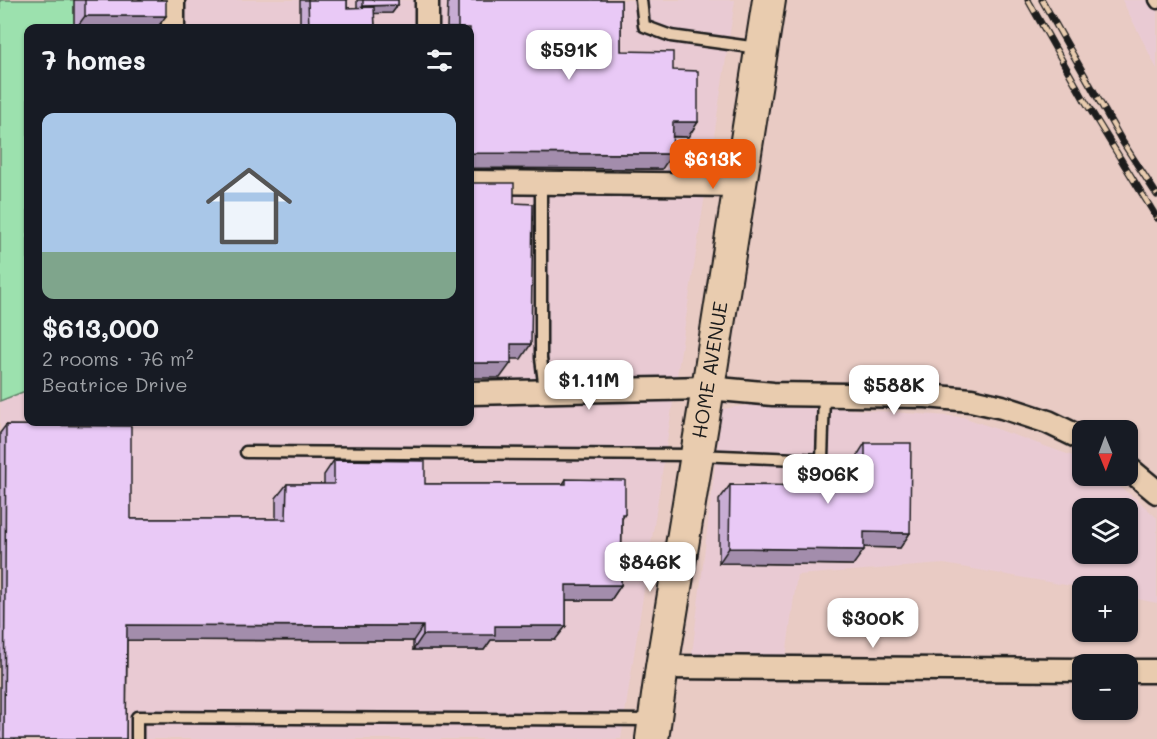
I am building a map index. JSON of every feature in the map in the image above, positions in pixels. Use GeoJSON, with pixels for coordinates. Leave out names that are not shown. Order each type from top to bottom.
{"type":"FeatureCollection","features":[{"type":"Feature","properties":{"kind":"street"},"geometry":{"type":"LineString","coordinates":[[173,0],[173,24]]}},
{"type":"Feature","properties":{"kind":"street"},"geometry":{"type":"LineString","coordinates":[[427,0],[427,24]]}},
{"type":"Feature","properties":{"kind":"street","name":"HOME AVENUE"},"geometry":{"type":"LineString","coordinates":[[653,730],[769,0]]}},
{"type":"Feature","properties":{"kind":"street"},"geometry":{"type":"LineString","coordinates":[[474,182],[739,185]]}},
{"type":"Feature","properties":{"kind":"street"},"geometry":{"type":"LineString","coordinates":[[474,393],[708,388],[773,394],[926,396],[971,400],[1032,416],[1072,434]]}},
{"type":"Feature","properties":{"kind":"street"},"geometry":{"type":"LineString","coordinates":[[1138,476],[1157,492]]}},
{"type":"Feature","properties":{"kind":"street"},"geometry":{"type":"LineString","coordinates":[[662,667],[1072,670]]}},
{"type":"Feature","properties":{"kind":"street"},"geometry":{"type":"LineString","coordinates":[[1138,671],[1157,671]]}},
{"type":"Feature","properties":{"kind":"lane"},"geometry":{"type":"LineString","coordinates":[[641,0],[644,26],[671,36],[761,48]]}},
{"type":"Feature","properties":{"kind":"lane"},"geometry":{"type":"LineString","coordinates":[[541,183],[541,358],[545,391]]}},
{"type":"Feature","properties":{"kind":"lane"},"geometry":{"type":"LineString","coordinates":[[246,452],[697,455],[822,460],[824,394]]}},
{"type":"Feature","properties":{"kind":"lane"},"geometry":{"type":"LineString","coordinates":[[137,739],[137,717],[653,730]]}},
{"type":"Feature","properties":{"kind":"shaded area"},"geometry":{"type":"Polygon","coordinates":[[[0,0],[735,0],[621,739],[0,739],[0,0]]]}},
{"type":"Feature","properties":{"kind":"shaded area"},"geometry":{"type":"Polygon","coordinates":[[[1122,0],[1157,0],[1157,69],[1122,0]]]}},
{"type":"Feature","properties":{"kind":"shaded area"},"geometry":{"type":"Polygon","coordinates":[[[763,403],[963,417],[1072,456],[1072,486],[1118,486],[1135,498],[1072,498],[1072,564],[1138,564],[1138,500],[1157,518],[1157,603],[1138,599],[1138,576],[1072,576],[1072,586],[944,564],[797,575],[786,657],[692,654],[722,409],[763,403]]]}},
{"type":"Feature","properties":{"kind":"green space"},"geometry":{"type":"Polygon","coordinates":[[[0,0],[76,0],[83,24],[24,24],[24,392],[0,401],[0,0]]]}},
{"type":"Feature","properties":{"kind":"building"},"geometry":{"type":"Polygon","coordinates":[[[85,0],[166,0],[166,16],[85,16],[85,0]]]}},
{"type":"Feature","properties":{"kind":"building"},"geometry":{"type":"Polygon","coordinates":[[[308,0],[347,0],[347,8],[374,7],[375,24],[309,24],[308,0]]]}},
{"type":"Feature","properties":{"kind":"building"},"geometry":{"type":"Polygon","coordinates":[[[363,0],[398,0],[398,5],[363,6],[363,0]]]}},
{"type":"Feature","properties":{"kind":"building"},"geometry":{"type":"Polygon","coordinates":[[[458,0],[621,0],[621,51],[673,52],[673,70],[698,71],[698,122],[673,122],[672,154],[474,153],[474,24],[458,24],[458,0]]]}},
{"type":"Feature","properties":{"kind":"building"},"geometry":{"type":"Polygon","coordinates":[[[474,183],[514,183],[514,203],[533,204],[531,344],[511,344],[511,363],[474,363],[474,183]]]}},
{"type":"Feature","properties":{"kind":"building"},"geometry":{"type":"Polygon","coordinates":[[[6,425],[131,426],[131,519],[286,519],[287,484],[334,484],[334,460],[425,461],[425,484],[566,484],[566,479],[625,480],[621,585],[566,585],[566,626],[495,626],[495,635],[423,635],[423,626],[127,625],[126,739],[4,739],[6,425]]]}},
{"type":"Feature","properties":{"kind":"building"},"geometry":{"type":"Polygon","coordinates":[[[865,443],[911,443],[910,533],[864,532],[864,550],[729,548],[730,485],[822,486],[822,459],[865,459],[865,443]]]}},
{"type":"Feature","properties":{"kind":"railway"},"geometry":{"type":"LineString","coordinates":[[1028,0],[1085,101],[1157,218]]}},
{"type":"Feature","properties":{"kind":"railway"},"geometry":{"type":"LineString","coordinates":[[1042,0],[1122,141],[1157,195]]}}]}
